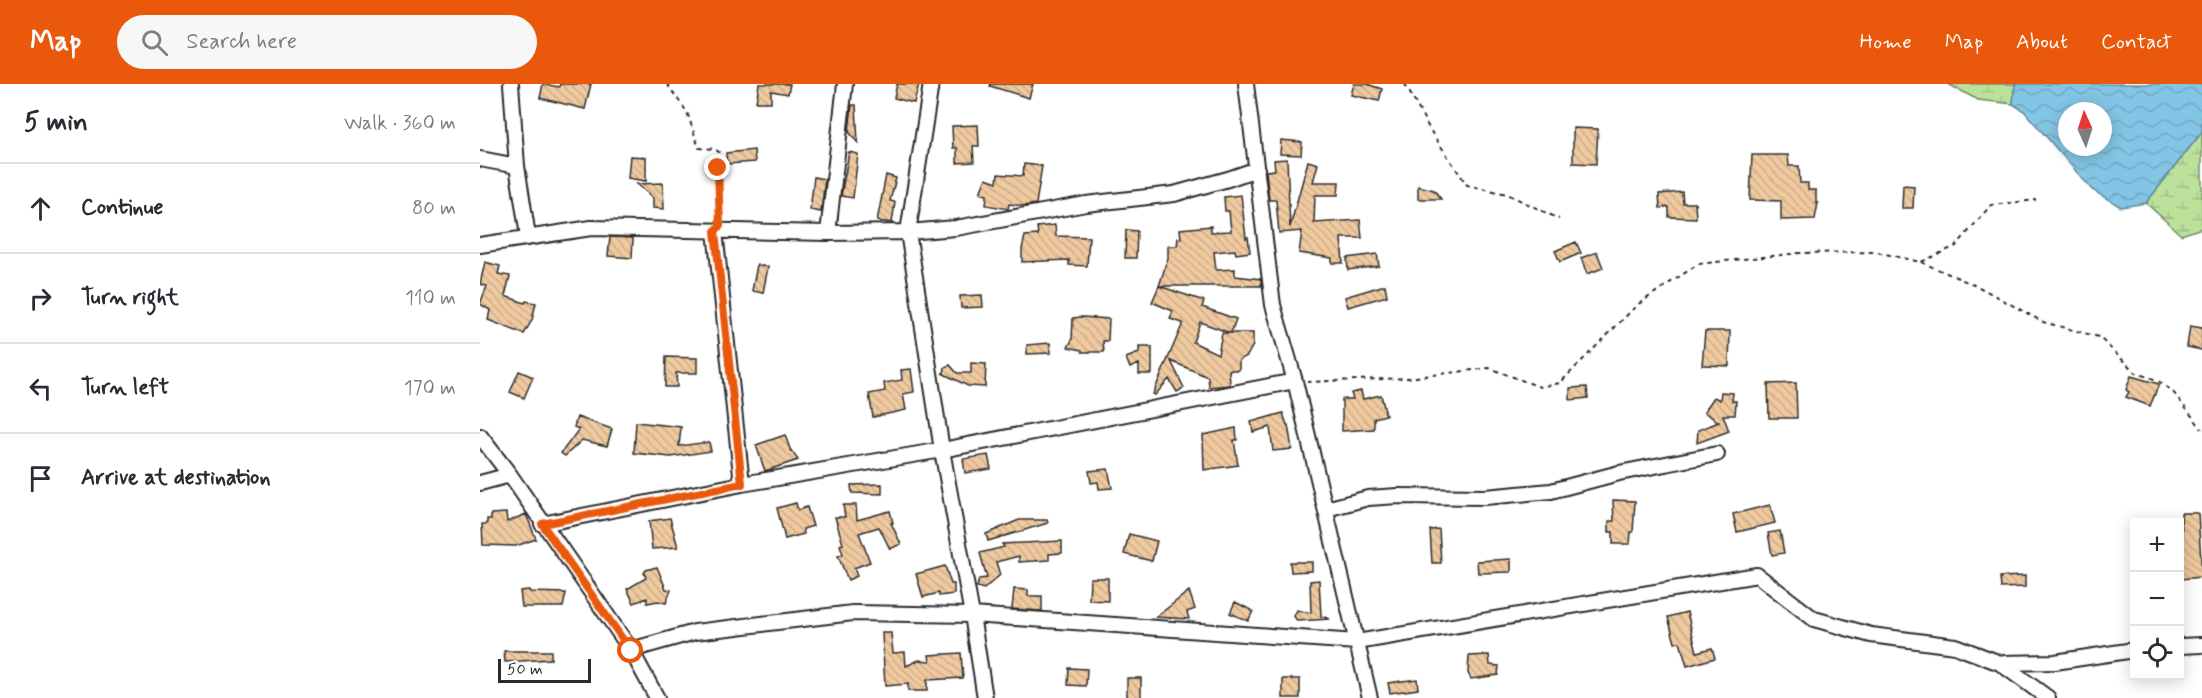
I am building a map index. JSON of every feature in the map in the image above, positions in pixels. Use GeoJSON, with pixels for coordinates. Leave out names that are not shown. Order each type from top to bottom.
{"type":"FeatureCollection","features":[{"type":"Feature","properties":{"kind":"street"},"geometry":{"type":"LineString","coordinates":[[511,84],[517,166],[528,236]]}},
{"type":"Feature","properties":{"kind":"street"},"geometry":{"type":"LineString","coordinates":[[828,233],[845,84]]}},
{"type":"Feature","properties":{"kind":"street"},"geometry":{"type":"LineString","coordinates":[[931,84],[908,232],[942,450],[985,698]]}},
{"type":"Feature","properties":{"kind":"street"},"geometry":{"type":"LineString","coordinates":[[1246,84],[1273,305],[1295,381],[1370,698]]}},
{"type":"Feature","properties":{"kind":"street"},"geometry":{"type":"LineString","coordinates":[[480,159],[517,166]]}},
{"type":"Feature","properties":{"kind":"street"},"geometry":{"type":"LineString","coordinates":[[480,245],[591,228],[828,233],[908,232],[956,228],[1086,204],[1174,194],[1257,169]]}},
{"type":"Feature","properties":{"kind":"street"},"geometry":{"type":"LineString","coordinates":[[715,231],[742,484]]}},
{"type":"Feature","properties":{"kind":"street"},"geometry":{"type":"LineString","coordinates":[[542,524],[742,484],[942,450],[1295,381]]}},
{"type":"Feature","properties":{"kind":"street"},"geometry":{"type":"LineString","coordinates":[[480,436],[510,475],[631,651],[657,698]]}},
{"type":"Feature","properties":{"kind":"street"},"geometry":{"type":"LineString","coordinates":[[1326,509],[1368,498],[1485,497],[1551,490],[1619,473],[1717,454]]}},
{"type":"Feature","properties":{"kind":"street"},"geometry":{"type":"LineString","coordinates":[[480,483],[510,475]]}},
{"type":"Feature","properties":{"kind":"street"},"geometry":{"type":"LineString","coordinates":[[631,651],[695,632],[854,613],[972,615],[1356,642],[1757,575],[1814,619],[1871,635],[1955,646],[2000,663],[2048,698]]}},
{"type":"Feature","properties":{"kind":"street"},"geometry":{"type":"LineString","coordinates":[[2184,646],[2201,646]]}},
{"type":"Feature","properties":{"kind":"street"},"geometry":{"type":"LineString","coordinates":[[2000,663],[2055,662],[2130,651]]}},
{"type":"Feature","properties":{"kind":"path"},"geometry":{"type":"LineString","coordinates":[[667,84],[687,112],[699,148],[715,149],[720,153],[718,168],[720,226],[715,231]]}},
{"type":"Feature","properties":{"kind":"path"},"geometry":{"type":"LineString","coordinates":[[1405,84],[1430,130],[1467,184],[1507,194],[1559,219]]}},
{"type":"Feature","properties":{"kind":"path"},"geometry":{"type":"LineString","coordinates":[[1921,262],[1956,246],[1991,205],[2036,200]]}},
{"type":"Feature","properties":{"kind":"path"},"geometry":{"type":"LineString","coordinates":[[1295,381],[1332,382],[1408,378],[1489,368],[1539,387],[1560,383],[1637,305],[1698,264],[1799,253],[1876,252],[1921,262],[1979,287],[2043,322],[2099,337],[2136,373],[2157,380],[2173,392],[2202,429]]}},
{"type":"Feature","properties":{"kind":"green space"},"geometry":{"type":"Polygon","coordinates":[[[1948,84],[2015,84],[2013,104],[1978,100],[1948,84]]]}},
{"type":"Feature","properties":{"kind":"green space"},"geometry":{"type":"Polygon","coordinates":[[[2202,132],[2202,228],[2181,235],[2146,203],[2202,132]]]}},
{"type":"Feature","properties":{"kind":"water"},"geometry":{"type":"Polygon","coordinates":[[[2015,84],[2202,84],[2202,132],[2146,203],[2121,207],[2092,190],[2063,156],[2112,156],[2112,102],[2058,102],[2058,150],[2024,111],[2013,104],[2015,84]]]}},
{"type":"Feature","properties":{"kind":"building"},"geometry":{"type":"Polygon","coordinates":[[[543,84],[559,87],[560,84],[591,84],[585,109],[540,98],[543,84]]]}},
{"type":"Feature","properties":{"kind":"building"},"geometry":{"type":"Polygon","coordinates":[[[759,84],[790,84],[788,94],[771,91],[771,102],[756,102],[759,84]]]}},
{"type":"Feature","properties":{"kind":"building"},"geometry":{"type":"Polygon","coordinates":[[[897,84],[919,84],[914,103],[894,98],[897,84]]]}},
{"type":"Feature","properties":{"kind":"building"},"geometry":{"type":"Polygon","coordinates":[[[991,84],[1033,84],[1029,98],[990,86],[991,84]]]}},
{"type":"Feature","properties":{"kind":"building"},"geometry":{"type":"Polygon","coordinates":[[[1354,84],[1367,84],[1382,89],[1379,101],[1351,95],[1354,84]]]}},
{"type":"Feature","properties":{"kind":"building"},"geometry":{"type":"Polygon","coordinates":[[[852,105],[856,105],[858,143],[849,132],[852,105]]]}},
{"type":"Feature","properties":{"kind":"building"},"geometry":{"type":"Polygon","coordinates":[[[978,125],[979,146],[973,146],[974,162],[957,163],[957,148],[953,148],[952,126],[978,125]]]}},
{"type":"Feature","properties":{"kind":"building"},"geometry":{"type":"Polygon","coordinates":[[[1573,128],[1598,129],[1596,164],[1573,163],[1573,128]]]}},
{"type":"Feature","properties":{"kind":"building"},"geometry":{"type":"Polygon","coordinates":[[[1281,140],[1302,142],[1301,155],[1280,154],[1281,140]]]}},
{"type":"Feature","properties":{"kind":"building"},"geometry":{"type":"Polygon","coordinates":[[[754,150],[755,162],[727,164],[726,153],[754,150]]]}},
{"type":"Feature","properties":{"kind":"building"},"geometry":{"type":"Polygon","coordinates":[[[849,152],[858,154],[853,198],[841,196],[849,152]]]}},
{"type":"Feature","properties":{"kind":"building"},"geometry":{"type":"Polygon","coordinates":[[[1752,155],[1788,155],[1789,166],[1799,166],[1800,183],[1808,183],[1808,190],[1816,190],[1816,203],[1818,203],[1815,219],[1781,220],[1781,201],[1750,200],[1752,155]]]}},
{"type":"Feature","properties":{"kind":"building"},"geometry":{"type":"Polygon","coordinates":[[[630,156],[646,157],[646,181],[628,178],[630,156]]]}},
{"type":"Feature","properties":{"kind":"building"},"geometry":{"type":"Polygon","coordinates":[[[1287,159],[1290,227],[1308,161],[1318,164],[1313,182],[1339,182],[1338,195],[1315,195],[1314,223],[1360,220],[1362,238],[1341,238],[1343,263],[1332,263],[1332,258],[1299,253],[1302,231],[1279,233],[1276,200],[1269,200],[1266,171],[1275,170],[1274,160],[1287,159]]]}},
{"type":"Feature","properties":{"kind":"building"},"geometry":{"type":"Polygon","coordinates":[[[1024,164],[1042,166],[1036,204],[1024,206],[1009,204],[1008,209],[986,205],[987,195],[980,193],[986,178],[997,182],[998,174],[1023,176],[1024,164]]]}},
{"type":"Feature","properties":{"kind":"building"},"geometry":{"type":"Polygon","coordinates":[[[886,175],[896,178],[890,201],[895,202],[892,223],[877,221],[886,175]]]}},
{"type":"Feature","properties":{"kind":"building"},"geometry":{"type":"Polygon","coordinates":[[[814,177],[825,179],[821,212],[810,210],[814,177]]]}},
{"type":"Feature","properties":{"kind":"building"},"geometry":{"type":"Polygon","coordinates":[[[663,183],[664,209],[653,208],[653,198],[637,184],[663,183]]]}},
{"type":"Feature","properties":{"kind":"building"},"geometry":{"type":"Polygon","coordinates":[[[1903,185],[1914,186],[1913,208],[1902,208],[1903,185]]]}},
{"type":"Feature","properties":{"kind":"building"},"geometry":{"type":"Polygon","coordinates":[[[1418,186],[1434,190],[1441,199],[1418,199],[1418,186]]]}},
{"type":"Feature","properties":{"kind":"building"},"geometry":{"type":"Polygon","coordinates":[[[1682,192],[1683,203],[1695,203],[1696,218],[1669,217],[1669,207],[1660,208],[1659,194],[1682,192]]]}},
{"type":"Feature","properties":{"kind":"building"},"geometry":{"type":"Polygon","coordinates":[[[1241,195],[1250,252],[1236,254],[1235,250],[1214,252],[1216,270],[1235,269],[1235,276],[1261,279],[1261,286],[1159,286],[1168,258],[1168,246],[1177,246],[1178,238],[1181,239],[1180,229],[1211,226],[1211,232],[1231,231],[1229,211],[1225,211],[1224,197],[1241,195]]]}},
{"type":"Feature","properties":{"kind":"building"},"geometry":{"type":"Polygon","coordinates":[[[1055,225],[1056,236],[1089,237],[1087,266],[1069,265],[1069,260],[1022,262],[1025,236],[1038,235],[1037,227],[1055,225]]]}},
{"type":"Feature","properties":{"kind":"building"},"geometry":{"type":"Polygon","coordinates":[[[1126,230],[1137,231],[1136,258],[1125,258],[1126,230]]]}},
{"type":"Feature","properties":{"kind":"building"},"geometry":{"type":"Polygon","coordinates":[[[610,237],[633,238],[632,258],[608,256],[610,237]]]}},
{"type":"Feature","properties":{"kind":"building"},"geometry":{"type":"Polygon","coordinates":[[[1576,242],[1581,253],[1560,262],[1555,251],[1576,242]]]}},
{"type":"Feature","properties":{"kind":"building"},"geometry":{"type":"Polygon","coordinates":[[[1597,252],[1603,268],[1587,274],[1581,258],[1597,252]]]}},
{"type":"Feature","properties":{"kind":"building"},"geometry":{"type":"Polygon","coordinates":[[[1377,254],[1379,266],[1348,270],[1347,258],[1377,254]]]}},
{"type":"Feature","properties":{"kind":"building"},"geometry":{"type":"Polygon","coordinates":[[[485,262],[500,266],[498,274],[510,276],[505,296],[525,303],[526,301],[536,303],[532,320],[524,334],[488,320],[490,310],[480,304],[487,286],[480,284],[485,262]]]}},
{"type":"Feature","properties":{"kind":"building"},"geometry":{"type":"Polygon","coordinates":[[[757,265],[768,267],[763,293],[752,291],[757,265]]]}},
{"type":"Feature","properties":{"kind":"building"},"geometry":{"type":"Polygon","coordinates":[[[1385,285],[1387,296],[1348,307],[1345,297],[1385,285]]]}},
{"type":"Feature","properties":{"kind":"building"},"geometry":{"type":"Polygon","coordinates":[[[1159,286],[1204,301],[1202,307],[1236,319],[1231,333],[1253,333],[1253,345],[1247,356],[1239,360],[1239,370],[1229,370],[1230,385],[1209,387],[1208,377],[1171,361],[1184,388],[1177,392],[1169,379],[1155,395],[1153,394],[1183,323],[1170,319],[1173,311],[1152,302],[1159,286]],[[1200,322],[1193,342],[1218,354],[1222,333],[1230,333],[1200,322]]]}},
{"type":"Feature","properties":{"kind":"building"},"geometry":{"type":"Polygon","coordinates":[[[982,295],[983,307],[961,308],[960,296],[982,295]]]}},
{"type":"Feature","properties":{"kind":"building"},"geometry":{"type":"Polygon","coordinates":[[[1073,318],[1109,319],[1108,341],[1103,341],[1104,352],[1082,352],[1082,350],[1068,347],[1072,340],[1073,318]]]}},
{"type":"Feature","properties":{"kind":"building"},"geometry":{"type":"Polygon","coordinates":[[[2190,326],[2202,328],[2202,350],[2187,347],[2190,326]]]}},
{"type":"Feature","properties":{"kind":"building"},"geometry":{"type":"Polygon","coordinates":[[[1705,331],[1730,331],[1729,366],[1702,365],[1705,331]]]}},
{"type":"Feature","properties":{"kind":"building"},"geometry":{"type":"Polygon","coordinates":[[[1050,343],[1051,353],[1027,354],[1027,345],[1050,343]]]}},
{"type":"Feature","properties":{"kind":"building"},"geometry":{"type":"Polygon","coordinates":[[[1139,347],[1152,347],[1152,374],[1139,374],[1139,364],[1130,368],[1126,358],[1139,353],[1139,347]]]}},
{"type":"Feature","properties":{"kind":"building"},"geometry":{"type":"Polygon","coordinates":[[[666,357],[697,358],[697,373],[676,373],[677,387],[665,387],[666,357]]]}},
{"type":"Feature","properties":{"kind":"building"},"geometry":{"type":"Polygon","coordinates":[[[971,363],[986,364],[985,387],[968,386],[942,373],[945,367],[950,365],[957,373],[971,373],[971,363]]]}},
{"type":"Feature","properties":{"kind":"building"},"geometry":{"type":"Polygon","coordinates":[[[911,369],[914,392],[903,394],[906,410],[873,417],[869,394],[885,391],[884,383],[902,380],[901,370],[911,369]]]}},
{"type":"Feature","properties":{"kind":"building"},"geometry":{"type":"Polygon","coordinates":[[[519,371],[533,377],[524,398],[510,392],[519,371]]]}},
{"type":"Feature","properties":{"kind":"building"},"geometry":{"type":"Polygon","coordinates":[[[2131,376],[2159,384],[2150,406],[2126,397],[2131,376]]]}},
{"type":"Feature","properties":{"kind":"building"},"geometry":{"type":"Polygon","coordinates":[[[1796,383],[1797,418],[1769,418],[1768,384],[1796,383]]]}},
{"type":"Feature","properties":{"kind":"building"},"geometry":{"type":"Polygon","coordinates":[[[1587,387],[1588,398],[1570,400],[1570,388],[1587,387]]]}},
{"type":"Feature","properties":{"kind":"building"},"geometry":{"type":"Polygon","coordinates":[[[1361,391],[1363,399],[1381,395],[1386,415],[1374,418],[1374,429],[1342,431],[1342,399],[1353,399],[1351,393],[1361,391]]]}},
{"type":"Feature","properties":{"kind":"building"},"geometry":{"type":"Polygon","coordinates":[[[1721,392],[1733,393],[1732,401],[1736,401],[1735,415],[1723,415],[1729,431],[1697,443],[1698,430],[1719,422],[1704,412],[1714,397],[1720,400],[1721,392]]]}},
{"type":"Feature","properties":{"kind":"building"},"geometry":{"type":"Polygon","coordinates":[[[1283,413],[1288,425],[1292,449],[1273,451],[1270,427],[1253,432],[1251,422],[1283,413]]]}},
{"type":"Feature","properties":{"kind":"building"},"geometry":{"type":"Polygon","coordinates":[[[577,417],[612,429],[607,446],[582,440],[565,456],[561,453],[579,429],[574,427],[577,417]]]}},
{"type":"Feature","properties":{"kind":"building"},"geometry":{"type":"Polygon","coordinates":[[[636,422],[681,427],[679,446],[709,442],[711,451],[671,457],[634,453],[636,422]]]}},
{"type":"Feature","properties":{"kind":"building"},"geometry":{"type":"Polygon","coordinates":[[[1236,428],[1237,440],[1234,440],[1238,465],[1204,470],[1203,435],[1236,428]]]}},
{"type":"Feature","properties":{"kind":"building"},"geometry":{"type":"Polygon","coordinates":[[[785,435],[790,449],[798,460],[765,471],[756,445],[785,435]]]}},
{"type":"Feature","properties":{"kind":"building"},"geometry":{"type":"Polygon","coordinates":[[[988,455],[991,469],[965,473],[963,459],[988,455]]]}},
{"type":"Feature","properties":{"kind":"building"},"geometry":{"type":"Polygon","coordinates":[[[1108,469],[1112,488],[1099,489],[1098,482],[1091,483],[1089,471],[1108,469]]]}},
{"type":"Feature","properties":{"kind":"building"},"geometry":{"type":"Polygon","coordinates":[[[882,484],[882,494],[852,493],[851,485],[882,484]]]}},
{"type":"Feature","properties":{"kind":"building"},"geometry":{"type":"Polygon","coordinates":[[[1613,500],[1635,501],[1630,544],[1613,544],[1613,532],[1609,532],[1609,521],[1614,521],[1613,500]]]}},
{"type":"Feature","properties":{"kind":"building"},"geometry":{"type":"Polygon","coordinates":[[[796,503],[798,510],[807,507],[813,526],[803,529],[804,534],[785,539],[777,508],[796,503]]]}},
{"type":"Feature","properties":{"kind":"building"},"geometry":{"type":"Polygon","coordinates":[[[843,505],[856,505],[857,520],[890,511],[893,523],[891,523],[901,544],[890,549],[879,527],[859,533],[870,562],[854,568],[857,576],[848,580],[838,556],[843,554],[840,545],[843,544],[835,517],[845,517],[843,505]]]}},
{"type":"Feature","properties":{"kind":"building"},"geometry":{"type":"Polygon","coordinates":[[[1770,505],[1775,523],[1737,532],[1733,514],[1770,505]]]}},
{"type":"Feature","properties":{"kind":"building"},"geometry":{"type":"Polygon","coordinates":[[[506,513],[507,522],[526,514],[536,539],[516,546],[483,545],[482,524],[487,524],[487,519],[491,519],[491,514],[506,513]]]}},
{"type":"Feature","properties":{"kind":"building"},"geometry":{"type":"Polygon","coordinates":[[[2181,513],[2198,513],[2202,577],[2184,579],[2184,518],[2181,518],[2181,513]]]}},
{"type":"Feature","properties":{"kind":"building"},"geometry":{"type":"Polygon","coordinates":[[[670,518],[678,547],[652,549],[649,521],[670,518]]]}},
{"type":"Feature","properties":{"kind":"building"},"geometry":{"type":"Polygon","coordinates":[[[1019,520],[1047,520],[1048,523],[988,541],[986,534],[1019,520]]]}},
{"type":"Feature","properties":{"kind":"building"},"geometry":{"type":"Polygon","coordinates":[[[1439,529],[1441,563],[1432,563],[1430,530],[1439,529]]]}},
{"type":"Feature","properties":{"kind":"building"},"geometry":{"type":"Polygon","coordinates":[[[1780,531],[1784,553],[1772,555],[1768,533],[1780,531]]]}},
{"type":"Feature","properties":{"kind":"building"},"geometry":{"type":"Polygon","coordinates":[[[1129,534],[1157,541],[1152,561],[1124,554],[1129,534]]]}},
{"type":"Feature","properties":{"kind":"building"},"geometry":{"type":"Polygon","coordinates":[[[1062,541],[1062,553],[1049,554],[1049,560],[1019,562],[1019,556],[996,562],[1000,575],[984,589],[977,587],[979,579],[987,578],[980,553],[1004,547],[1002,544],[1062,541]]]}},
{"type":"Feature","properties":{"kind":"building"},"geometry":{"type":"Polygon","coordinates":[[[1511,559],[1511,572],[1478,573],[1477,561],[1511,559]]]}},
{"type":"Feature","properties":{"kind":"building"},"geometry":{"type":"Polygon","coordinates":[[[1290,562],[1312,562],[1312,571],[1291,572],[1290,562]]]}},
{"type":"Feature","properties":{"kind":"building"},"geometry":{"type":"Polygon","coordinates":[[[945,566],[951,584],[954,584],[954,594],[939,596],[939,593],[923,597],[916,574],[945,566]]]}},
{"type":"Feature","properties":{"kind":"building"},"geometry":{"type":"Polygon","coordinates":[[[657,567],[666,589],[671,590],[666,603],[658,601],[647,603],[647,598],[634,603],[627,589],[646,578],[644,573],[646,570],[657,567]]]}},
{"type":"Feature","properties":{"kind":"building"},"geometry":{"type":"Polygon","coordinates":[[[2025,576],[2025,587],[2001,588],[2000,577],[2025,576]]]}},
{"type":"Feature","properties":{"kind":"building"},"geometry":{"type":"Polygon","coordinates":[[[1090,578],[1108,578],[1108,601],[1089,600],[1090,578]]]}},
{"type":"Feature","properties":{"kind":"building"},"geometry":{"type":"Polygon","coordinates":[[[1319,580],[1321,616],[1330,619],[1297,621],[1294,616],[1297,610],[1311,613],[1310,581],[1319,580]]]}},
{"type":"Feature","properties":{"kind":"building"},"geometry":{"type":"Polygon","coordinates":[[[1014,589],[1028,590],[1028,596],[1042,596],[1042,611],[1012,609],[1014,589]]]}},
{"type":"Feature","properties":{"kind":"building"},"geometry":{"type":"Polygon","coordinates":[[[529,590],[530,592],[566,593],[563,607],[522,607],[520,591],[529,590]]]}},
{"type":"Feature","properties":{"kind":"building"},"geometry":{"type":"Polygon","coordinates":[[[1189,591],[1195,609],[1187,612],[1189,619],[1156,617],[1189,591]]]}},
{"type":"Feature","properties":{"kind":"building"},"geometry":{"type":"Polygon","coordinates":[[[1235,602],[1253,611],[1248,621],[1230,613],[1235,602]]]}},
{"type":"Feature","properties":{"kind":"building"},"geometry":{"type":"Polygon","coordinates":[[[1687,612],[1697,652],[1712,648],[1715,658],[1687,666],[1680,642],[1675,643],[1668,617],[1687,612]]]}},
{"type":"Feature","properties":{"kind":"building"},"geometry":{"type":"Polygon","coordinates":[[[882,633],[891,633],[893,653],[905,652],[906,666],[919,660],[930,661],[929,655],[961,653],[963,678],[927,680],[927,691],[908,691],[908,684],[885,686],[882,633]]]}},
{"type":"Feature","properties":{"kind":"building"},"geometry":{"type":"Polygon","coordinates":[[[504,651],[551,651],[551,659],[505,662],[504,651]]]}},
{"type":"Feature","properties":{"kind":"building"},"geometry":{"type":"Polygon","coordinates":[[[1489,655],[1490,665],[1499,666],[1498,675],[1471,679],[1468,673],[1469,656],[1489,655]]]}},
{"type":"Feature","properties":{"kind":"building"},"geometry":{"type":"Polygon","coordinates":[[[1069,668],[1087,669],[1086,686],[1068,685],[1069,668]]]}},
{"type":"Feature","properties":{"kind":"building"},"geometry":{"type":"Polygon","coordinates":[[[1127,678],[1141,678],[1141,698],[1127,698],[1127,678]]]}},
{"type":"Feature","properties":{"kind":"building"},"geometry":{"type":"Polygon","coordinates":[[[1283,679],[1300,679],[1300,698],[1283,698],[1283,679]]]}},
{"type":"Feature","properties":{"kind":"building"},"geometry":{"type":"Polygon","coordinates":[[[1417,679],[1418,689],[1390,693],[1388,683],[1417,679]]]}},
{"type":"Feature","properties":{"kind":"route"},"geometry":{"type":"LineString","coordinates":[[631,651],[542,524],[742,484],[715,231],[720,226],[721,201],[718,168]]}}]}
